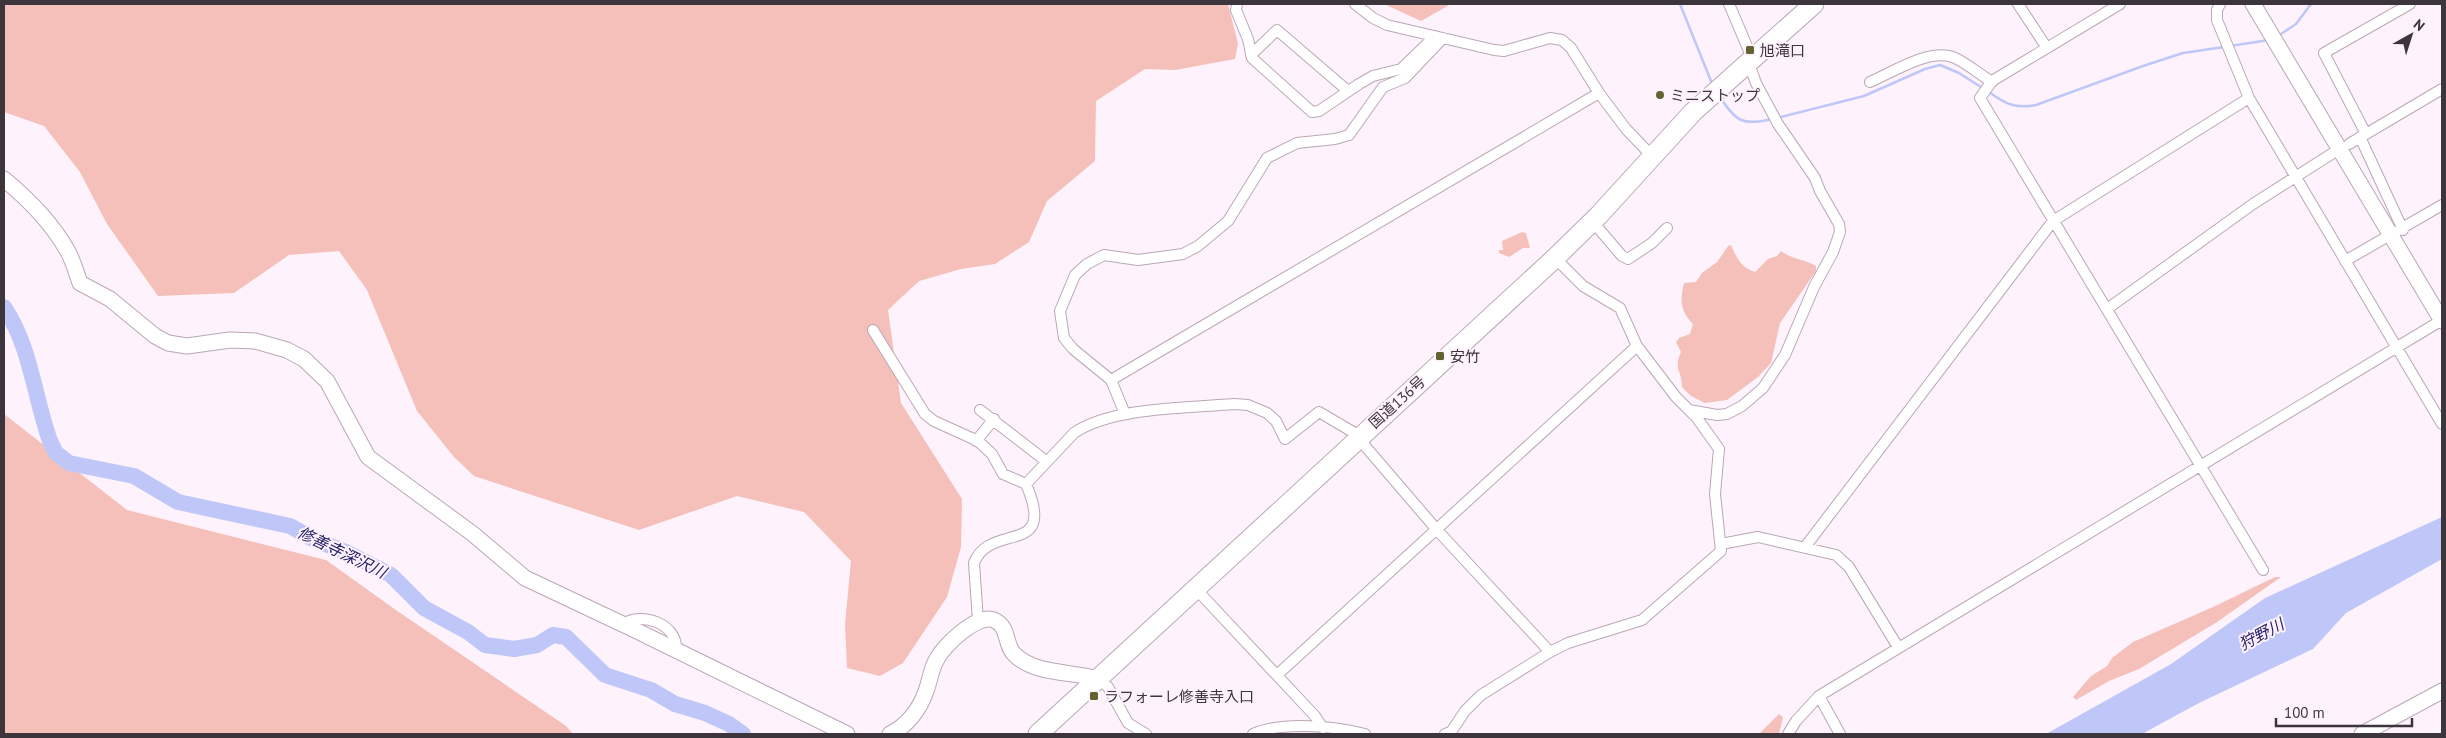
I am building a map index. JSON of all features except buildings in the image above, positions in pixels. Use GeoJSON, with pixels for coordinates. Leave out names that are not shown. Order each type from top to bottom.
{"type":"FeatureCollection","features":[{"type":"Feature","properties":{"kind":"highway","name":"国道136号"},"geometry":{"type":"LineString","coordinates":[[1038,734],[1555,258],[1593,222],[1693,112],[1814,4]]}},
{"type":"Feature","properties":{"kind":"street"},"geometry":{"type":"LineString","coordinates":[[1237,4],[1236,10],[1248,39],[1251,55],[1258,65],[1312,112],[1319,111],[1374,76],[1401,69],[1439,37]]}},
{"type":"Feature","properties":{"kind":"street"},"geometry":{"type":"LineString","coordinates":[[1355,4],[1373,18],[1387,25],[1499,51],[1550,38],[1562,40],[1571,48],[1599,92],[1626,129],[1652,156]]}},
{"type":"Feature","properties":{"kind":"street"},"geometry":{"type":"LineString","coordinates":[[1689,410],[1717,415],[1727,414],[1742,406],[1763,388],[1785,355],[1814,286],[1833,252],[1840,232],[1839,224],[1812,171],[1778,124],[1755,80],[1750,60],[1729,4]]}},
{"type":"Feature","properties":{"kind":"street"},"geometry":{"type":"LineString","coordinates":[[2018,4],[2047,48]]}},
{"type":"Feature","properties":{"kind":"street"},"geometry":{"type":"LineString","coordinates":[[2120,4],[1991,82],[1981,96],[1981,100],[2263,570]]}},
{"type":"Feature","properties":{"kind":"street"},"geometry":{"type":"LineString","coordinates":[[2220,4],[2217,10],[2217,20],[2249,98],[2442,424]]}},
{"type":"Feature","properties":{"kind":"street"},"geometry":{"type":"LineString","coordinates":[[1788,734],[1796,721],[1819,696],[2442,320],[2397,232],[2253,4]]}},
{"type":"Feature","properties":{"kind":"street"},"geometry":{"type":"LineString","coordinates":[[2397,232],[2363,136],[2324,53],[2410,4]]}},
{"type":"Feature","properties":{"kind":"street"},"geometry":{"type":"LineString","coordinates":[[1251,55],[1277,30],[1348,91]]}},
{"type":"Feature","properties":{"kind":"street"},"geometry":{"type":"LineString","coordinates":[[1125,414],[1111,380],[1073,349],[1064,338],[1060,311],[1075,275],[1087,264],[1104,256],[1130,260],[1146,259],[1183,254],[1198,246],[1228,221],[1267,158],[1297,143],[1334,139],[1349,135],[1383,87],[1405,78],[1439,37]]}},
{"type":"Feature","properties":{"kind":"street"},"geometry":{"type":"LineString","coordinates":[[1870,82],[1929,56],[1942,55],[1956,58],[1991,82]]}},
{"type":"Feature","properties":{"kind":"street"},"geometry":{"type":"LineString","coordinates":[[2349,144],[2442,89]]}},
{"type":"Feature","properties":{"kind":"street"},"geometry":{"type":"LineString","coordinates":[[1111,380],[1599,92]]}},
{"type":"Feature","properties":{"kind":"street"},"geometry":{"type":"LineString","coordinates":[[1805,548],[2053,221],[2249,98]]}},
{"type":"Feature","properties":{"kind":"street"},"geometry":{"type":"LineString","coordinates":[[2108,309],[2295,176],[2333,153]]}},
{"type":"Feature","properties":{"kind":"street"},"geometry":{"type":"LineString","coordinates":[[4,180],[47,221],[59,237],[69,252],[80,283],[86,288],[100,292],[110,299],[155,336],[168,343],[187,346],[230,340],[256,342],[287,350],[304,359],[327,381],[368,457],[468,530],[525,578],[847,734]]}},
{"type":"Feature","properties":{"kind":"street"},"geometry":{"type":"LineString","coordinates":[[2345,261],[2442,205]]}},
{"type":"Feature","properties":{"kind":"street"},"geometry":{"type":"LineString","coordinates":[[1593,222],[1622,256],[1628,259],[1658,238],[1667,228]]}},
{"type":"Feature","properties":{"kind":"street"},"geometry":{"type":"LineString","coordinates":[[1449,734],[1465,711],[1481,695],[1550,652],[1568,643],[1642,620],[1719,554],[1722,544],[1715,494],[1715,477],[1720,451],[1697,418],[1637,346],[1620,308],[1583,286],[1555,258]]}},
{"type":"Feature","properties":{"kind":"street"},"geometry":{"type":"LineString","coordinates":[[873,330],[925,414],[934,421],[976,441],[992,454],[1004,474],[1026,484],[1036,517],[1033,525],[1027,530],[995,543],[981,552],[974,563],[978,621]]}},
{"type":"Feature","properties":{"kind":"street"},"geometry":{"type":"LineString","coordinates":[[1277,675],[1637,346]]}},
{"type":"Feature","properties":{"kind":"street"},"geometry":{"type":"LineString","coordinates":[[1026,484],[1063,443],[1082,428],[1125,414],[1234,404],[1248,406],[1272,416],[1285,439],[1319,412],[1351,430],[1437,530],[1550,652]]}},
{"type":"Feature","properties":{"kind":"street"},"geometry":{"type":"LineString","coordinates":[[980,410],[1046,461]]}},
{"type":"Feature","properties":{"kind":"street"},"geometry":{"type":"LineString","coordinates":[[976,441],[994,419]]}},
{"type":"Feature","properties":{"kind":"street"},"geometry":{"type":"LineString","coordinates":[[1722,544],[1758,537],[1836,555],[1849,567],[1898,647]]}},
{"type":"Feature","properties":{"kind":"street"},"geometry":{"type":"LineString","coordinates":[[1196,588],[1277,675],[1323,728]]}},
{"type":"Feature","properties":{"kind":"street"},"geometry":{"type":"LineString","coordinates":[[890,734],[905,725],[921,703],[934,663],[941,653],[954,638],[978,621],[988,619],[1000,624],[1006,631],[1012,652],[1027,664],[1098,679],[1108,687],[1128,723],[1146,734]]}},
{"type":"Feature","properties":{"kind":"street"},"geometry":{"type":"LineString","coordinates":[[2362,734],[2442,691]]}},
{"type":"Feature","properties":{"kind":"street"},"geometry":{"type":"LineString","coordinates":[[1819,696],[1840,734]]}},
{"type":"Feature","properties":{"kind":"street"},"geometry":{"type":"LineString","coordinates":[[1253,734],[1272,728],[1293,726],[1365,734]]}},
{"type":"Feature","properties":{"kind":"shaded area"},"geometry":{"type":"Polygon","coordinates":[[[4,4],[1228,4],[1238,44],[1235,59],[1175,70],[1145,69],[1096,101],[1095,161],[1047,201],[1029,242],[995,264],[961,269],[919,281],[888,310],[901,403],[962,499],[961,547],[947,597],[903,663],[880,676],[847,668],[845,624],[851,561],[804,512],[737,496],[639,530],[474,476],[454,457],[417,411],[367,290],[339,251],[289,255],[234,293],[158,296],[107,224],[80,172],[44,126],[4,112],[4,4]]]}},
{"type":"Feature","properties":{"kind":"shaded area"},"geometry":{"type":"Polygon","coordinates":[[[1384,4],[1451,4],[1421,21],[1384,4]]]}},
{"type":"Feature","properties":{"kind":"shaded area"},"geometry":{"type":"Polygon","coordinates":[[[1522,232],[1526,233],[1530,248],[1523,248],[1509,257],[1499,253],[1499,250],[1503,250],[1502,241],[1522,232]]]}},
{"type":"Feature","properties":{"kind":"shaded area"},"geometry":{"type":"Polygon","coordinates":[[[1731,245],[1740,262],[1746,268],[1755,272],[1768,259],[1777,256],[1781,251],[1816,266],[1816,271],[1780,323],[1771,363],[1758,377],[1727,400],[1705,403],[1691,396],[1682,387],[1678,367],[1681,352],[1676,342],[1679,338],[1690,334],[1693,324],[1683,310],[1683,289],[1684,283],[1696,282],[1702,273],[1717,262],[1728,246],[1731,245]]]}},
{"type":"Feature","properties":{"kind":"shaded area"},"geometry":{"type":"Polygon","coordinates":[[[4,414],[127,510],[326,560],[566,726],[573,734],[4,734],[4,414]]]}},
{"type":"Feature","properties":{"kind":"shaded area"},"geometry":{"type":"Polygon","coordinates":[[[2275,577],[2281,577],[2217,622],[2139,669],[2109,681],[2076,700],[2073,697],[2091,676],[2107,666],[2112,658],[2133,642],[2275,577]]]}},
{"type":"Feature","properties":{"kind":"shaded area"},"geometry":{"type":"Polygon","coordinates":[[[1779,714],[1783,717],[1779,734],[1759,734],[1779,714]]]}},
{"type":"Feature","properties":{"kind":"water","name":"狩野川"},"geometry":{"type":"Polygon","coordinates":[[[2442,517],[2442,559],[2346,613],[2313,649],[2199,703],[2142,734],[2046,734],[2171,664],[2265,598],[2442,517]]]}},
{"type":"Feature","properties":{"kind":"waterway"},"geometry":{"type":"LineString","coordinates":[[1680,4],[1713,86]]}},
{"type":"Feature","properties":{"kind":"waterway"},"geometry":{"type":"LineString","coordinates":[[2278,36],[2296,24],[2311,4]]}},
{"type":"Feature","properties":{"kind":"waterway"},"geometry":{"type":"LineString","coordinates":[[2230,46],[2269,40]]}},
{"type":"Feature","properties":{"kind":"waterway"},"geometry":{"type":"LineString","coordinates":[[1989,92],[2011,105],[2036,105],[2183,53],[2224,47]]}},
{"type":"Feature","properties":{"kind":"waterway"},"geometry":{"type":"LineString","coordinates":[[1777,118],[1864,96],[1925,69],[1940,65],[1959,73],[1984,89]]}},
{"type":"Feature","properties":{"kind":"waterway"},"geometry":{"type":"LineString","coordinates":[[1720,97],[1731,112],[1741,120],[1754,122],[1772,119]]}},
{"type":"Feature","properties":{"kind":"waterway","name":"修善寺深沢川"},"geometry":{"type":"LineString","coordinates":[[4,307],[13,322],[26,355],[50,441],[56,453],[69,463],[134,476],[178,502],[290,526],[313,539],[348,553],[391,575],[424,608],[468,632],[485,645],[514,649],[537,645],[553,635],[566,637],[605,675],[651,690],[675,704],[705,713],[729,724],[743,734]]}},
{"type":"Feature","properties":{"kind":"place","name":"旭滝口"},"geometry":{"type":"Point","coordinates":[1750,50]}},
{"type":"Feature","properties":{"kind":"place","name":"ミニストップ"},"geometry":{"type":"Point","coordinates":[1660,95]}},
{"type":"Feature","properties":{"kind":"place","name":"安竹"},"geometry":{"type":"Point","coordinates":[1440,356]}},
{"type":"Feature","properties":{"kind":"place","name":"ラフォーレ修善寺入口"},"geometry":{"type":"Point","coordinates":[1094,696]}}]}
